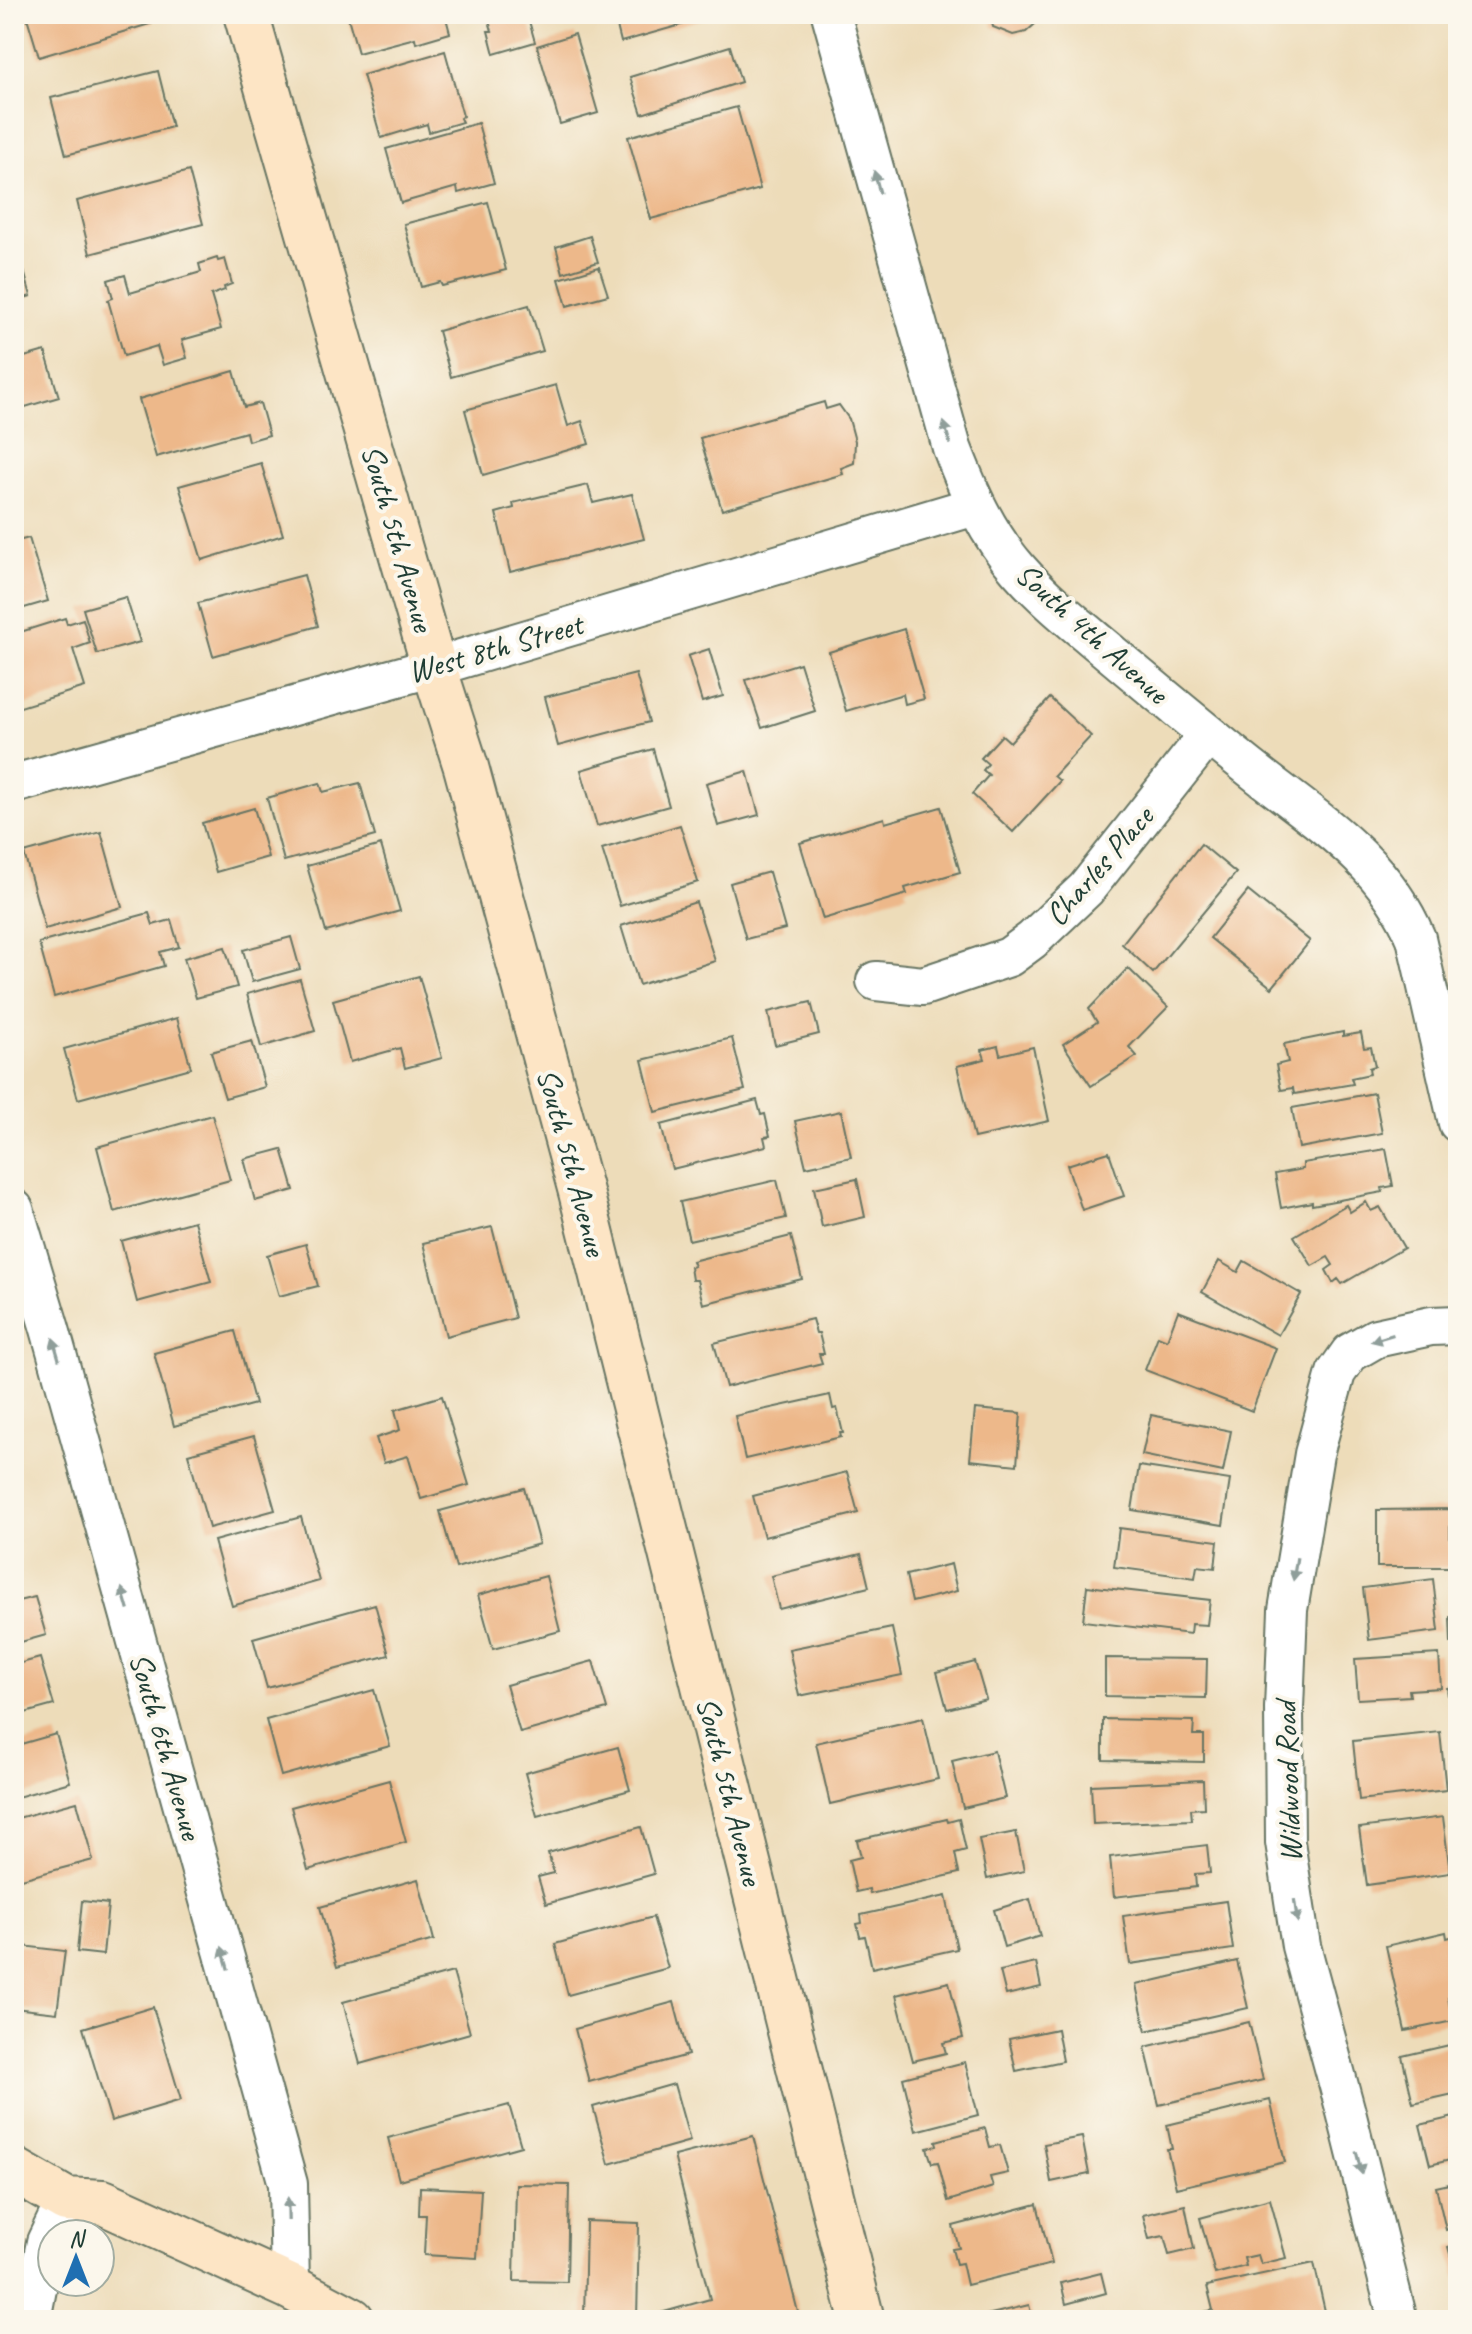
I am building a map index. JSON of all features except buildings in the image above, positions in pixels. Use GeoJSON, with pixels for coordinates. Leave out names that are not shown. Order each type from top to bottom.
{"type":"FeatureCollection","features":[{"type":"Feature","properties":{"kind":"street","name":"South 5th Avenue"},"geometry":{"type":"LineString","coordinates":[[246,14],[434,667],[466,767],[581,1192],[862,2320]]}},
{"type":"Feature","properties":{"kind":"street","name":"South 4th Avenue"},"geometry":{"type":"LineString","coordinates":[[831,14],[948,433],[975,506],[1017,569],[1051,603],[1208,735],[1348,844],[1380,875],[1405,910],[1416,938],[1427,975],[1458,1123]]}},
{"type":"Feature","properties":{"kind":"street","name":"West 8th Street"},"geometry":{"type":"LineString","coordinates":[[14,784],[434,667],[975,506]]}},
{"type":"Feature","properties":{"kind":"street","name":"Charles Place"},"geometry":{"type":"LineString","coordinates":[[876,981],[923,986],[1009,957],[1032,940],[1086,889],[1208,735]]}},
{"type":"Feature","properties":{"kind":"street","name":"South 6th Avenue"},"geometry":{"type":"LineString","coordinates":[[14,1209],[288,2184],[290,2287]]}},
{"type":"Feature","properties":{"kind":"street","name":"Wildwood Road"},"geometry":{"type":"LineString","coordinates":[[1398,2320],[1301,1946],[1285,1842],[1284,1708],[1288,1610],[1314,1454],[1336,1373],[1350,1353],[1376,1338],[1431,1326],[1458,1325]]}},
{"type":"Feature","properties":{"kind":"street"},"geometry":{"type":"LineString","coordinates":[[14,2170],[66,2200],[103,2202],[290,2287],[352,2320]]}},
{"type":"Feature","properties":{"kind":"street"},"geometry":{"type":"LineString","coordinates":[[31,2320],[46,2242],[66,2200]]}}]}
